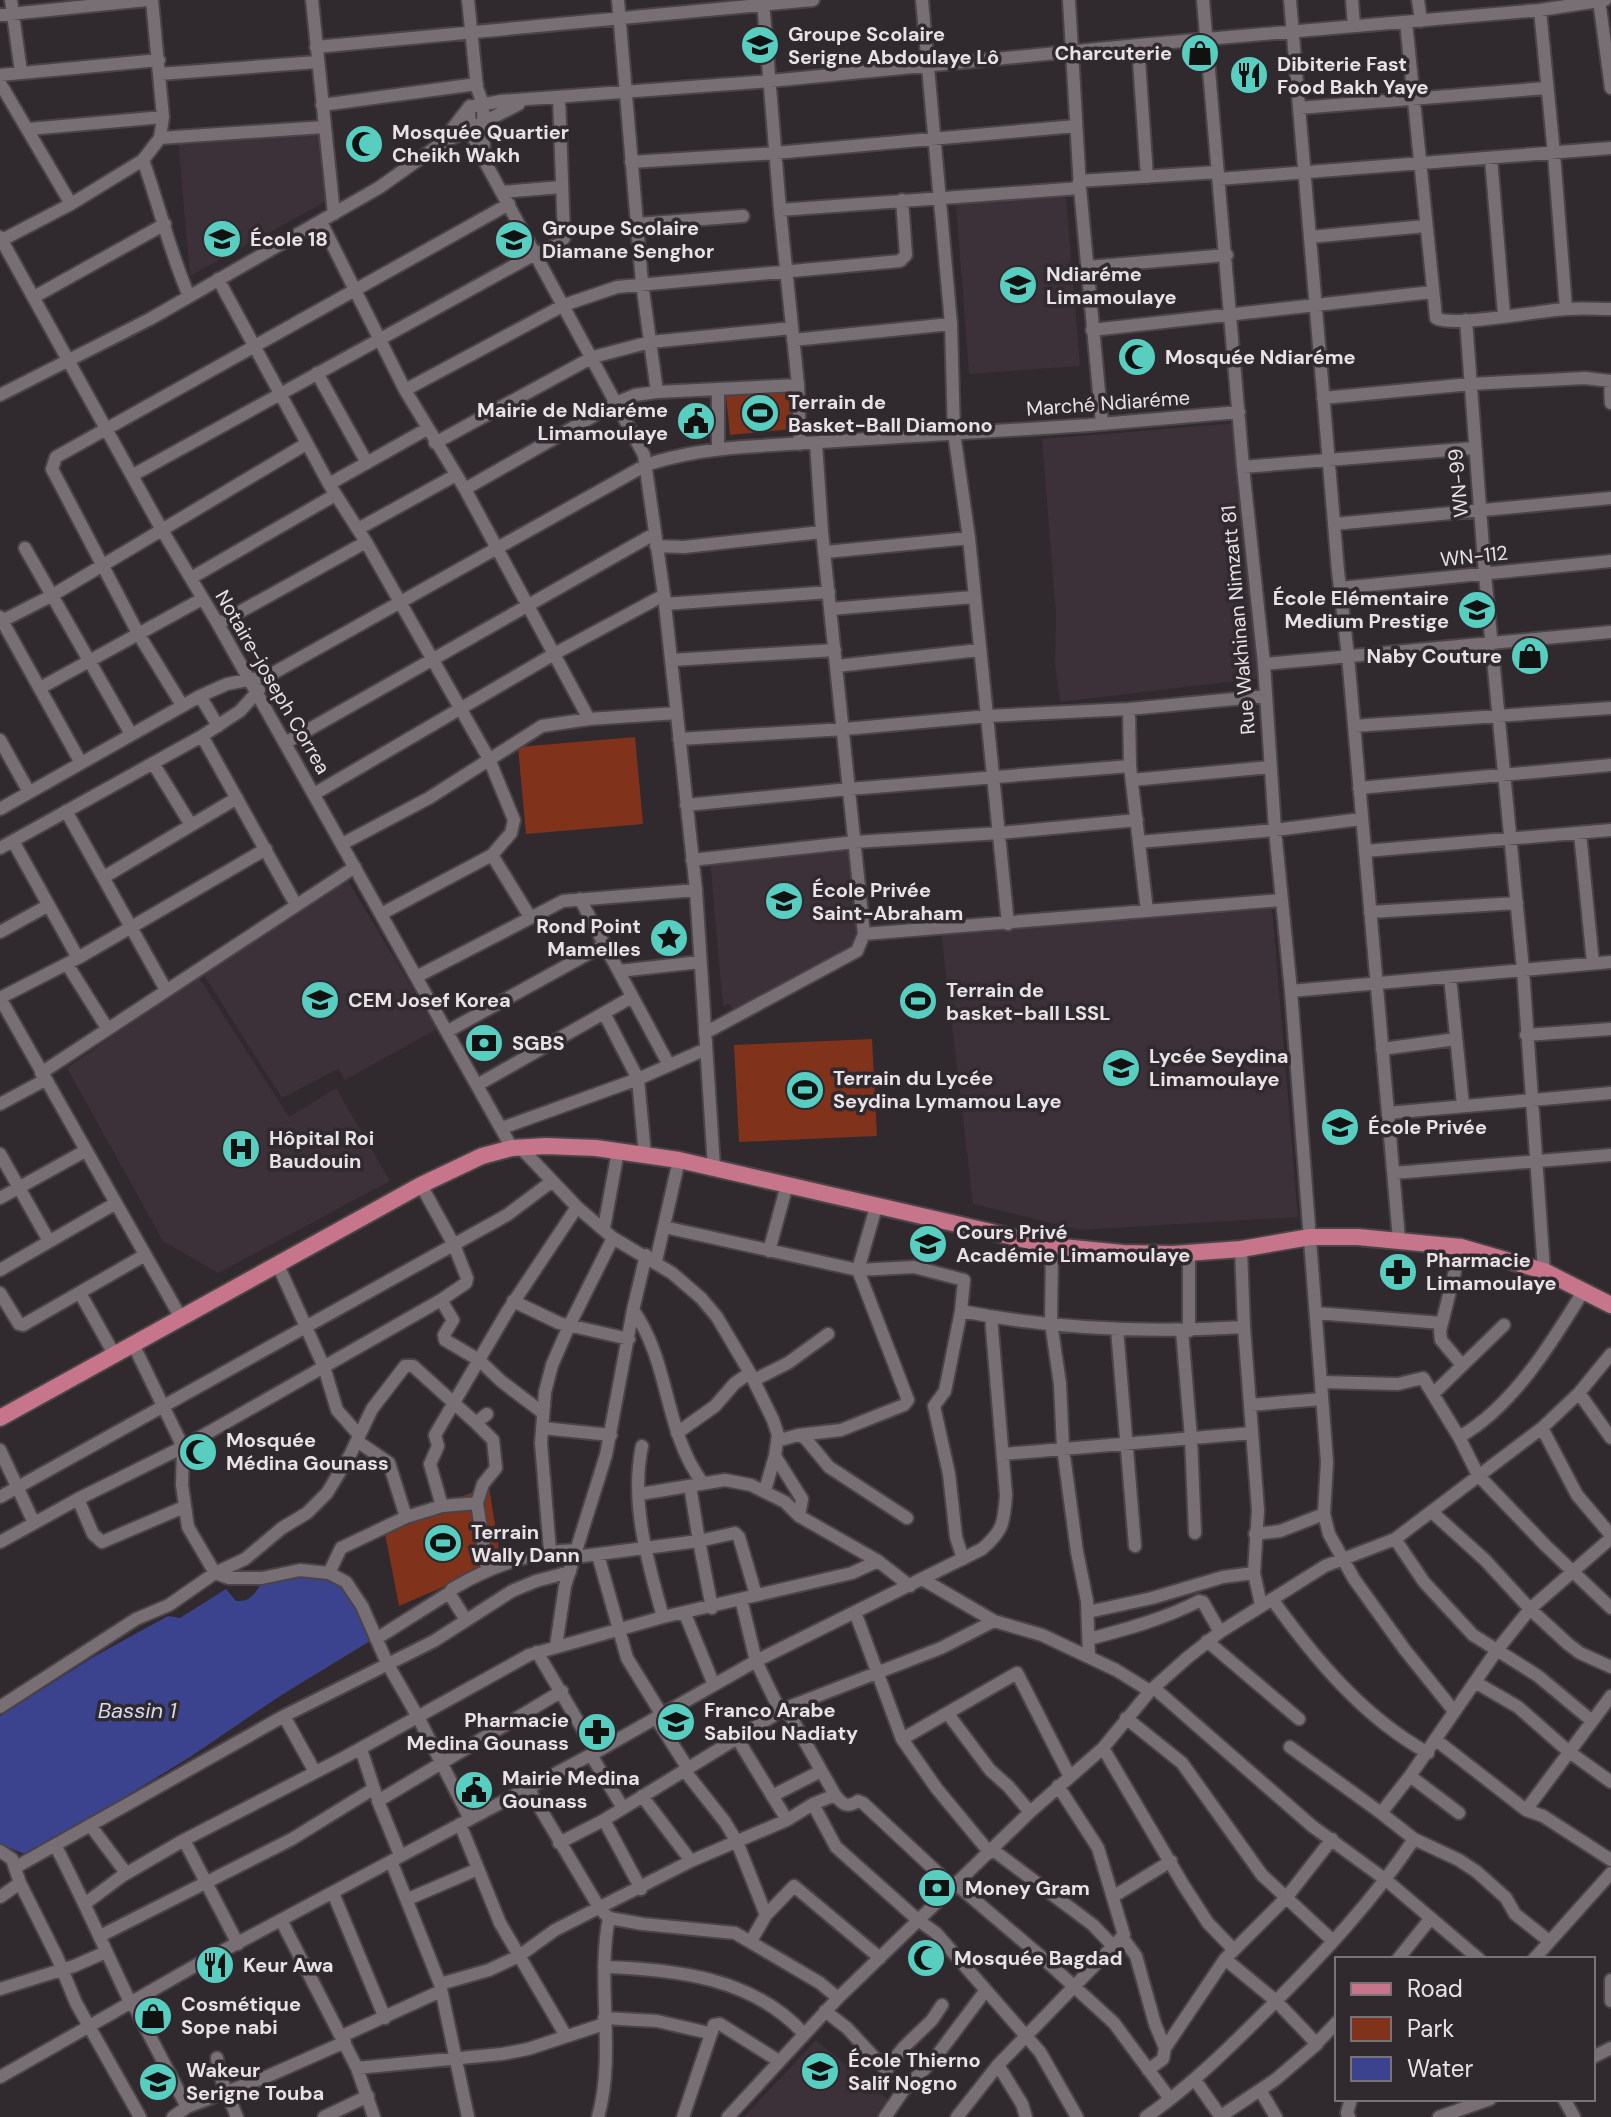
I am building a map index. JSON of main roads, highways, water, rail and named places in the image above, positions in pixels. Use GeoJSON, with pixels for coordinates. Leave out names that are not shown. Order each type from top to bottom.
{"type":"FeatureCollection","features":[{"type":"Feature","properties":{"kind":"main road"},"geometry":{"type":"LineString","coordinates":[[0,1418],[421,1185],[482,1156],[516,1147],[571,1146],[679,1160],[1052,1246],[1123,1253],[1189,1252],[1241,1249],[1310,1237],[1399,1239],[1461,1247],[1544,1271],[1611,1304]]}},
{"type":"Feature","properties":{"kind":"water","name":"Bassin 1"},"geometry":{"type":"Polygon","coordinates":[[[293,1575],[337,1579],[359,1608],[370,1641],[33,1853],[22,1853],[0,1844],[0,1716],[95,1656],[168,1616],[180,1618],[226,1589],[236,1601],[245,1600],[263,1581],[293,1575]]]}},
{"type":"Feature","properties":{"kind":"place","name":"Groupe Scolaire Serigne Abdoulaye Lô"},"geometry":{"type":"Point","coordinates":[760,45]}},
{"type":"Feature","properties":{"kind":"place","name":"Charcuterie"},"geometry":{"type":"Point","coordinates":[1200,53]}},
{"type":"Feature","properties":{"kind":"place","name":"Dibiterie Fast Food Bakh Yaye"},"geometry":{"type":"Point","coordinates":[1249,75]}},
{"type":"Feature","properties":{"kind":"place","name":"Mosquée Quartier Cheikh Wakh"},"geometry":{"type":"Point","coordinates":[364,144]}},
{"type":"Feature","properties":{"kind":"place","name":"École 18"},"geometry":{"type":"Point","coordinates":[222,239]}},
{"type":"Feature","properties":{"kind":"place","name":"Groupe Scolaire Diamane Senghor"},"geometry":{"type":"Point","coordinates":[514,240]}},
{"type":"Feature","properties":{"kind":"place","name":"Ndiaréme Limamoulaye"},"geometry":{"type":"Point","coordinates":[1018,285]}},
{"type":"Feature","properties":{"kind":"place","name":"Mosquée Ndiaréme"},"geometry":{"type":"Point","coordinates":[1137,357]}},
{"type":"Feature","properties":{"kind":"place","name":"Terrain de Basket-Ball Diamono"},"geometry":{"type":"Point","coordinates":[760,413]}},
{"type":"Feature","properties":{"kind":"place","name":"Mairie de Ndiaréme Limamoulaye"},"geometry":{"type":"Point","coordinates":[696,421]}},
{"type":"Feature","properties":{"kind":"place","name":"École Elémentaire Medium Prestige"},"geometry":{"type":"Point","coordinates":[1477,610]}},
{"type":"Feature","properties":{"kind":"place","name":"Naby Couture"},"geometry":{"type":"Point","coordinates":[1530,656]}},
{"type":"Feature","properties":{"kind":"place","name":"École Privée Saint-Abraham"},"geometry":{"type":"Point","coordinates":[784,901]}},
{"type":"Feature","properties":{"kind":"place","name":"Rond Point Mamelles"},"geometry":{"type":"Point","coordinates":[669,938]}},
{"type":"Feature","properties":{"kind":"place","name":"CEM Josef Korea"},"geometry":{"type":"Point","coordinates":[320,1000]}},
{"type":"Feature","properties":{"kind":"place","name":"Terrain de basket-ball LSSL"},"geometry":{"type":"Point","coordinates":[918,1001]}},
{"type":"Feature","properties":{"kind":"place","name":"SGBS"},"geometry":{"type":"Point","coordinates":[484,1043]}},
{"type":"Feature","properties":{"kind":"place","name":"Lycée Seydina Limamoulaye"},"geometry":{"type":"Point","coordinates":[1121,1068]}},
{"type":"Feature","properties":{"kind":"place","name":"Terrain du Lycée Seydina Lymamou Laye"},"geometry":{"type":"Point","coordinates":[805,1090]}},
{"type":"Feature","properties":{"kind":"place","name":"École Privée"},"geometry":{"type":"Point","coordinates":[1340,1127]}},
{"type":"Feature","properties":{"kind":"place","name":"Hôpital Roi Baudouin"},"geometry":{"type":"Point","coordinates":[241,1149]}},
{"type":"Feature","properties":{"kind":"place","name":"Cours Privé Académie Limamoulaye"},"geometry":{"type":"Point","coordinates":[928,1244]}},
{"type":"Feature","properties":{"kind":"place","name":"Pharmacie Limamoulaye"},"geometry":{"type":"Point","coordinates":[1398,1272]}},
{"type":"Feature","properties":{"kind":"place","name":"Mosquée Médina Gounass"},"geometry":{"type":"Point","coordinates":[198,1452]}},
{"type":"Feature","properties":{"kind":"place","name":"Terrain Wally Dann"},"geometry":{"type":"Point","coordinates":[443,1543]}},
{"type":"Feature","properties":{"kind":"place","name":"Franco Arabe Sabilou Nadiaty"},"geometry":{"type":"Point","coordinates":[676,1722]}},
{"type":"Feature","properties":{"kind":"place","name":"Pharmacie Medina Gounass"},"geometry":{"type":"Point","coordinates":[597,1732]}},
{"type":"Feature","properties":{"kind":"place","name":"Mairie Medina Gounass"},"geometry":{"type":"Point","coordinates":[474,1790]}},
{"type":"Feature","properties":{"kind":"place","name":"Money Gram"},"geometry":{"type":"Point","coordinates":[937,1888]}},
{"type":"Feature","properties":{"kind":"place","name":"Mosquée Bagdad"},"geometry":{"type":"Point","coordinates":[926,1958]}},
{"type":"Feature","properties":{"kind":"place","name":"Keur Awa"},"geometry":{"type":"Point","coordinates":[215,1965]}},
{"type":"Feature","properties":{"kind":"place","name":"Cosmétique Sope nabi"},"geometry":{"type":"Point","coordinates":[153,2016]}},
{"type":"Feature","properties":{"kind":"place","name":"École Thierno Salif Nogno"},"geometry":{"type":"Point","coordinates":[820,2071]}},
{"type":"Feature","properties":{"kind":"place","name":"Wakeur Serigne Touba"},"geometry":{"type":"Point","coordinates":[158,2082]}}]}
